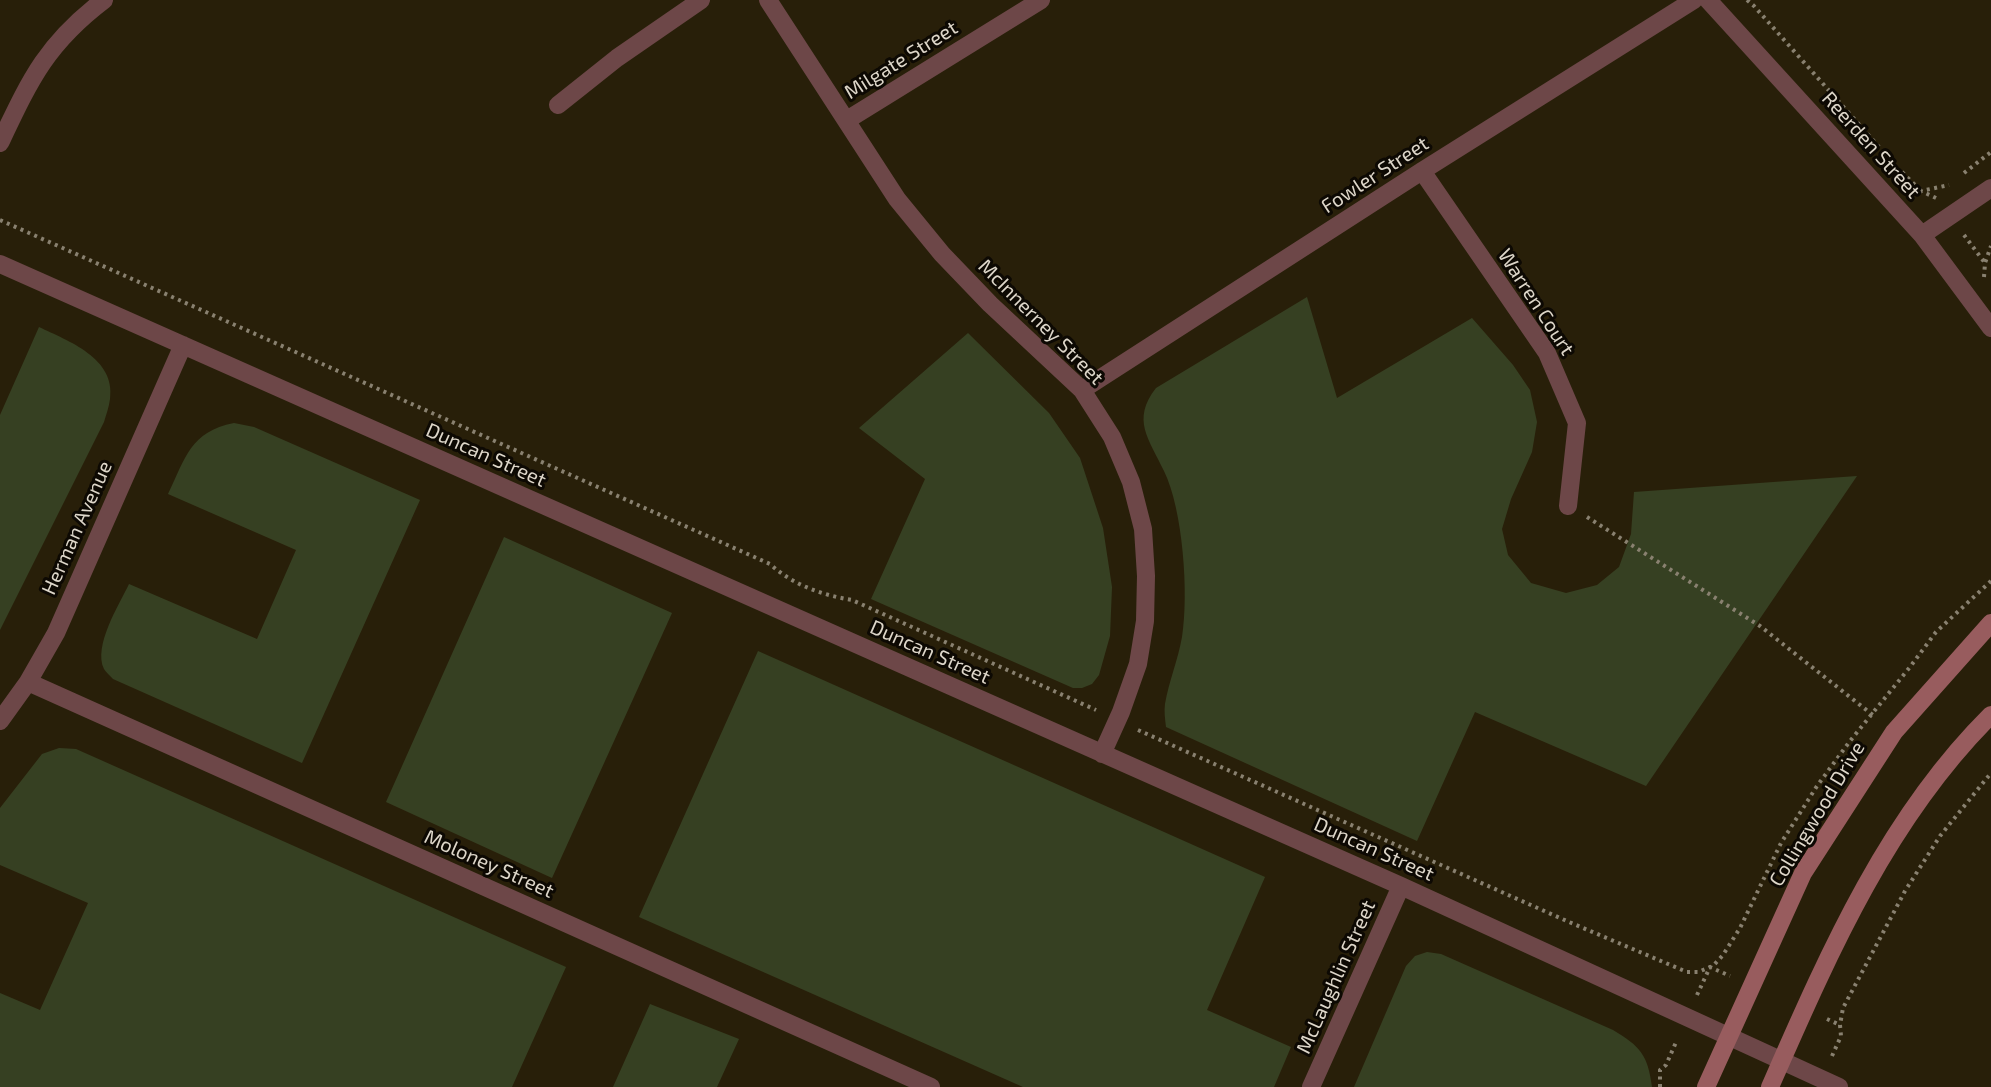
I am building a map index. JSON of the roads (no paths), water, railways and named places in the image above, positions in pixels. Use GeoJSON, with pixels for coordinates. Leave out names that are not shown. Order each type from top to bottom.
{"type":"FeatureCollection","features":[{"type":"Feature","properties":{"kind":"main road","name":"Collingwood Drive"},"geometry":{"type":"LineString","coordinates":[[1706,1087],[1803,873],[1894,732],[1991,623]]}},
{"type":"Feature","properties":{"kind":"main road"},"geometry":{"type":"LineString","coordinates":[[1770,1087],[1868,879],[1940,771],[1963,743],[1991,715]]}},
{"type":"Feature","properties":{"kind":"street"},"geometry":{"type":"LineString","coordinates":[[0,143],[31,79],[47,54],[72,26],[104,0]]}},
{"type":"Feature","properties":{"kind":"street"},"geometry":{"type":"LineString","coordinates":[[558,105],[617,58],[701,0]]}},
{"type":"Feature","properties":{"kind":"street","name":"McInnerney Street"},"geometry":{"type":"LineString","coordinates":[[768,0],[897,200],[934,245],[990,304],[1082,390],[1112,437],[1131,482],[1143,529],[1146,576],[1145,621],[1138,664],[1102,754]]}},
{"type":"Feature","properties":{"kind":"street","name":"Milgate Street"},"geometry":{"type":"LineString","coordinates":[[847,120],[1041,0]]}},
{"type":"Feature","properties":{"kind":"street","name":"Fowler Street"},"geometry":{"type":"LineString","coordinates":[[1082,390],[1422,171],[1694,0]]}},
{"type":"Feature","properties":{"kind":"street","name":"Reerden Street"},"geometry":{"type":"LineString","coordinates":[[1708,0],[1922,235],[1991,328]]}},
{"type":"Feature","properties":{"kind":"street","name":"Warren Court"},"geometry":{"type":"LineString","coordinates":[[1422,171],[1547,353],[1577,423],[1568,506]]}},
{"type":"Feature","properties":{"kind":"street"},"geometry":{"type":"LineString","coordinates":[[1922,235],[1991,188]]}},
{"type":"Feature","properties":{"kind":"street","name":"Duncan Street"},"geometry":{"type":"LineString","coordinates":[[0,264],[1401,886],[1839,1087]]}},
{"type":"Feature","properties":{"kind":"street","name":"Herman Avenue"},"geometry":{"type":"LineString","coordinates":[[0,721],[28,682],[56,633],[183,345]]}},
{"type":"Feature","properties":{"kind":"street","name":"Moloney Street"},"geometry":{"type":"LineString","coordinates":[[28,682],[931,1087]]}},
{"type":"Feature","properties":{"kind":"street","name":"McLaughlin Street"},"geometry":{"type":"LineString","coordinates":[[1311,1087],[1401,886]]}}]}
